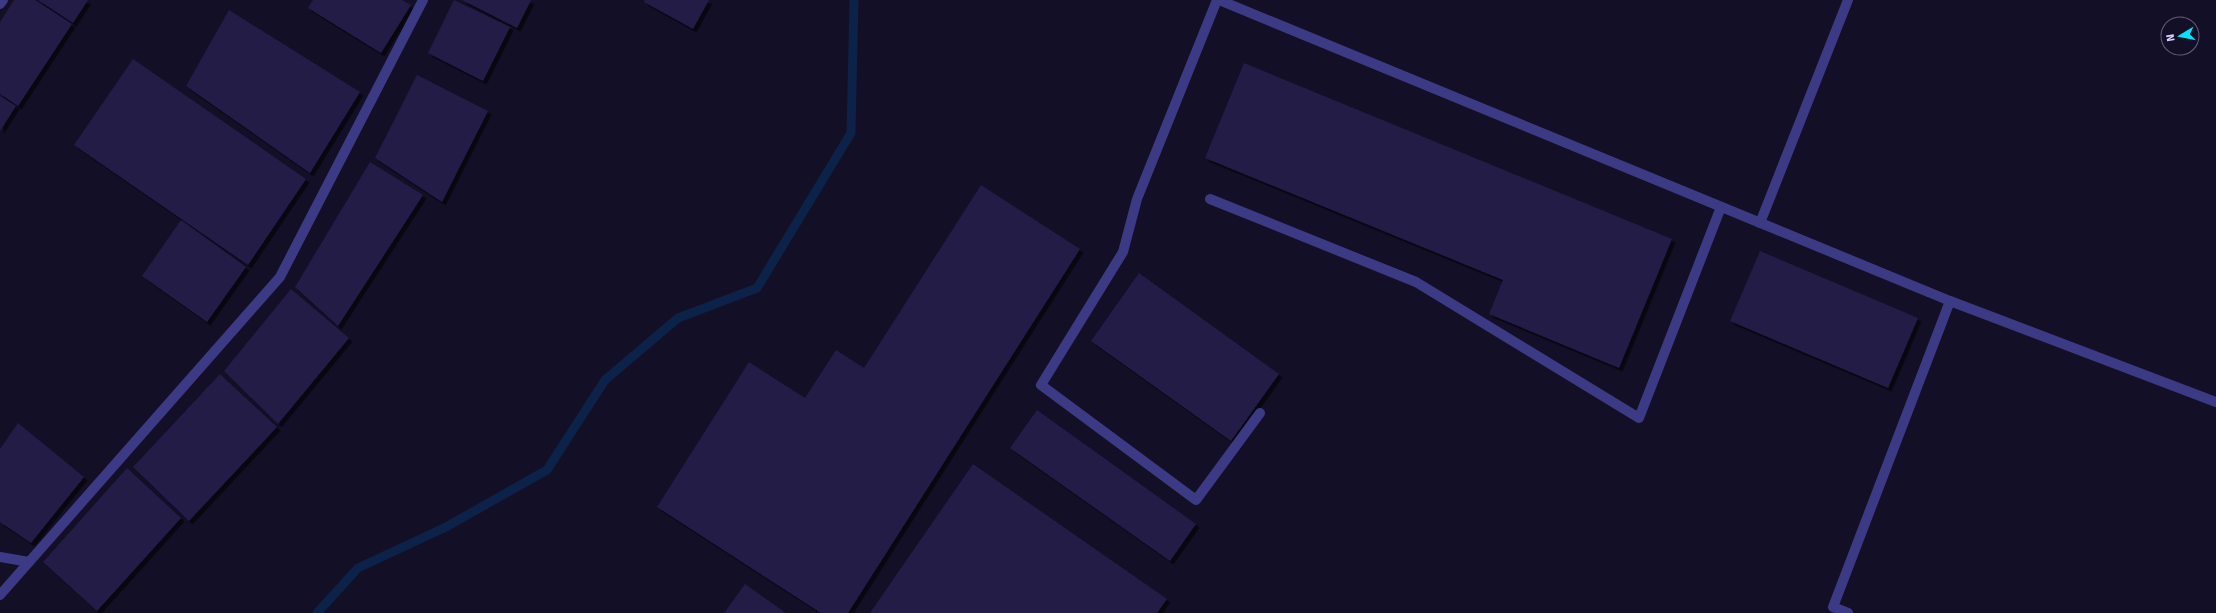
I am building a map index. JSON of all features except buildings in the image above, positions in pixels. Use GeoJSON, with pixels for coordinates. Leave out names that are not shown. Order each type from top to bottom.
{"type":"FeatureCollection","features":[{"type":"Feature","properties":{"kind":"street"},"geometry":{"type":"LineString","coordinates":[[0,4],[2,0]]}},
{"type":"Feature","properties":{"kind":"street"},"geometry":{"type":"LineString","coordinates":[[0,595],[280,277],[423,0]]}},
{"type":"Feature","properties":{"kind":"street"},"geometry":{"type":"LineString","coordinates":[[1260,413],[1196,500],[1041,385],[1123,252],[1138,199],[1218,0],[1950,301],[2216,402]]}},
{"type":"Feature","properties":{"kind":"street"},"geometry":{"type":"LineString","coordinates":[[1760,223],[1848,0]]}},
{"type":"Feature","properties":{"kind":"street"},"geometry":{"type":"LineString","coordinates":[[1210,199],[1416,282],[1639,418],[1721,207]]}},
{"type":"Feature","properties":{"kind":"street"},"geometry":{"type":"LineString","coordinates":[[1848,613],[1833,607],[1950,301]]}},
{"type":"Feature","properties":{"kind":"street"},"geometry":{"type":"LineString","coordinates":[[0,557],[29,562]]}},
{"type":"Feature","properties":{"kind":"waterway"},"geometry":{"type":"LineString","coordinates":[[317,613],[358,568],[446,527],[547,470],[605,380],[678,318],[757,288],[851,133],[854,0]]}}]}
